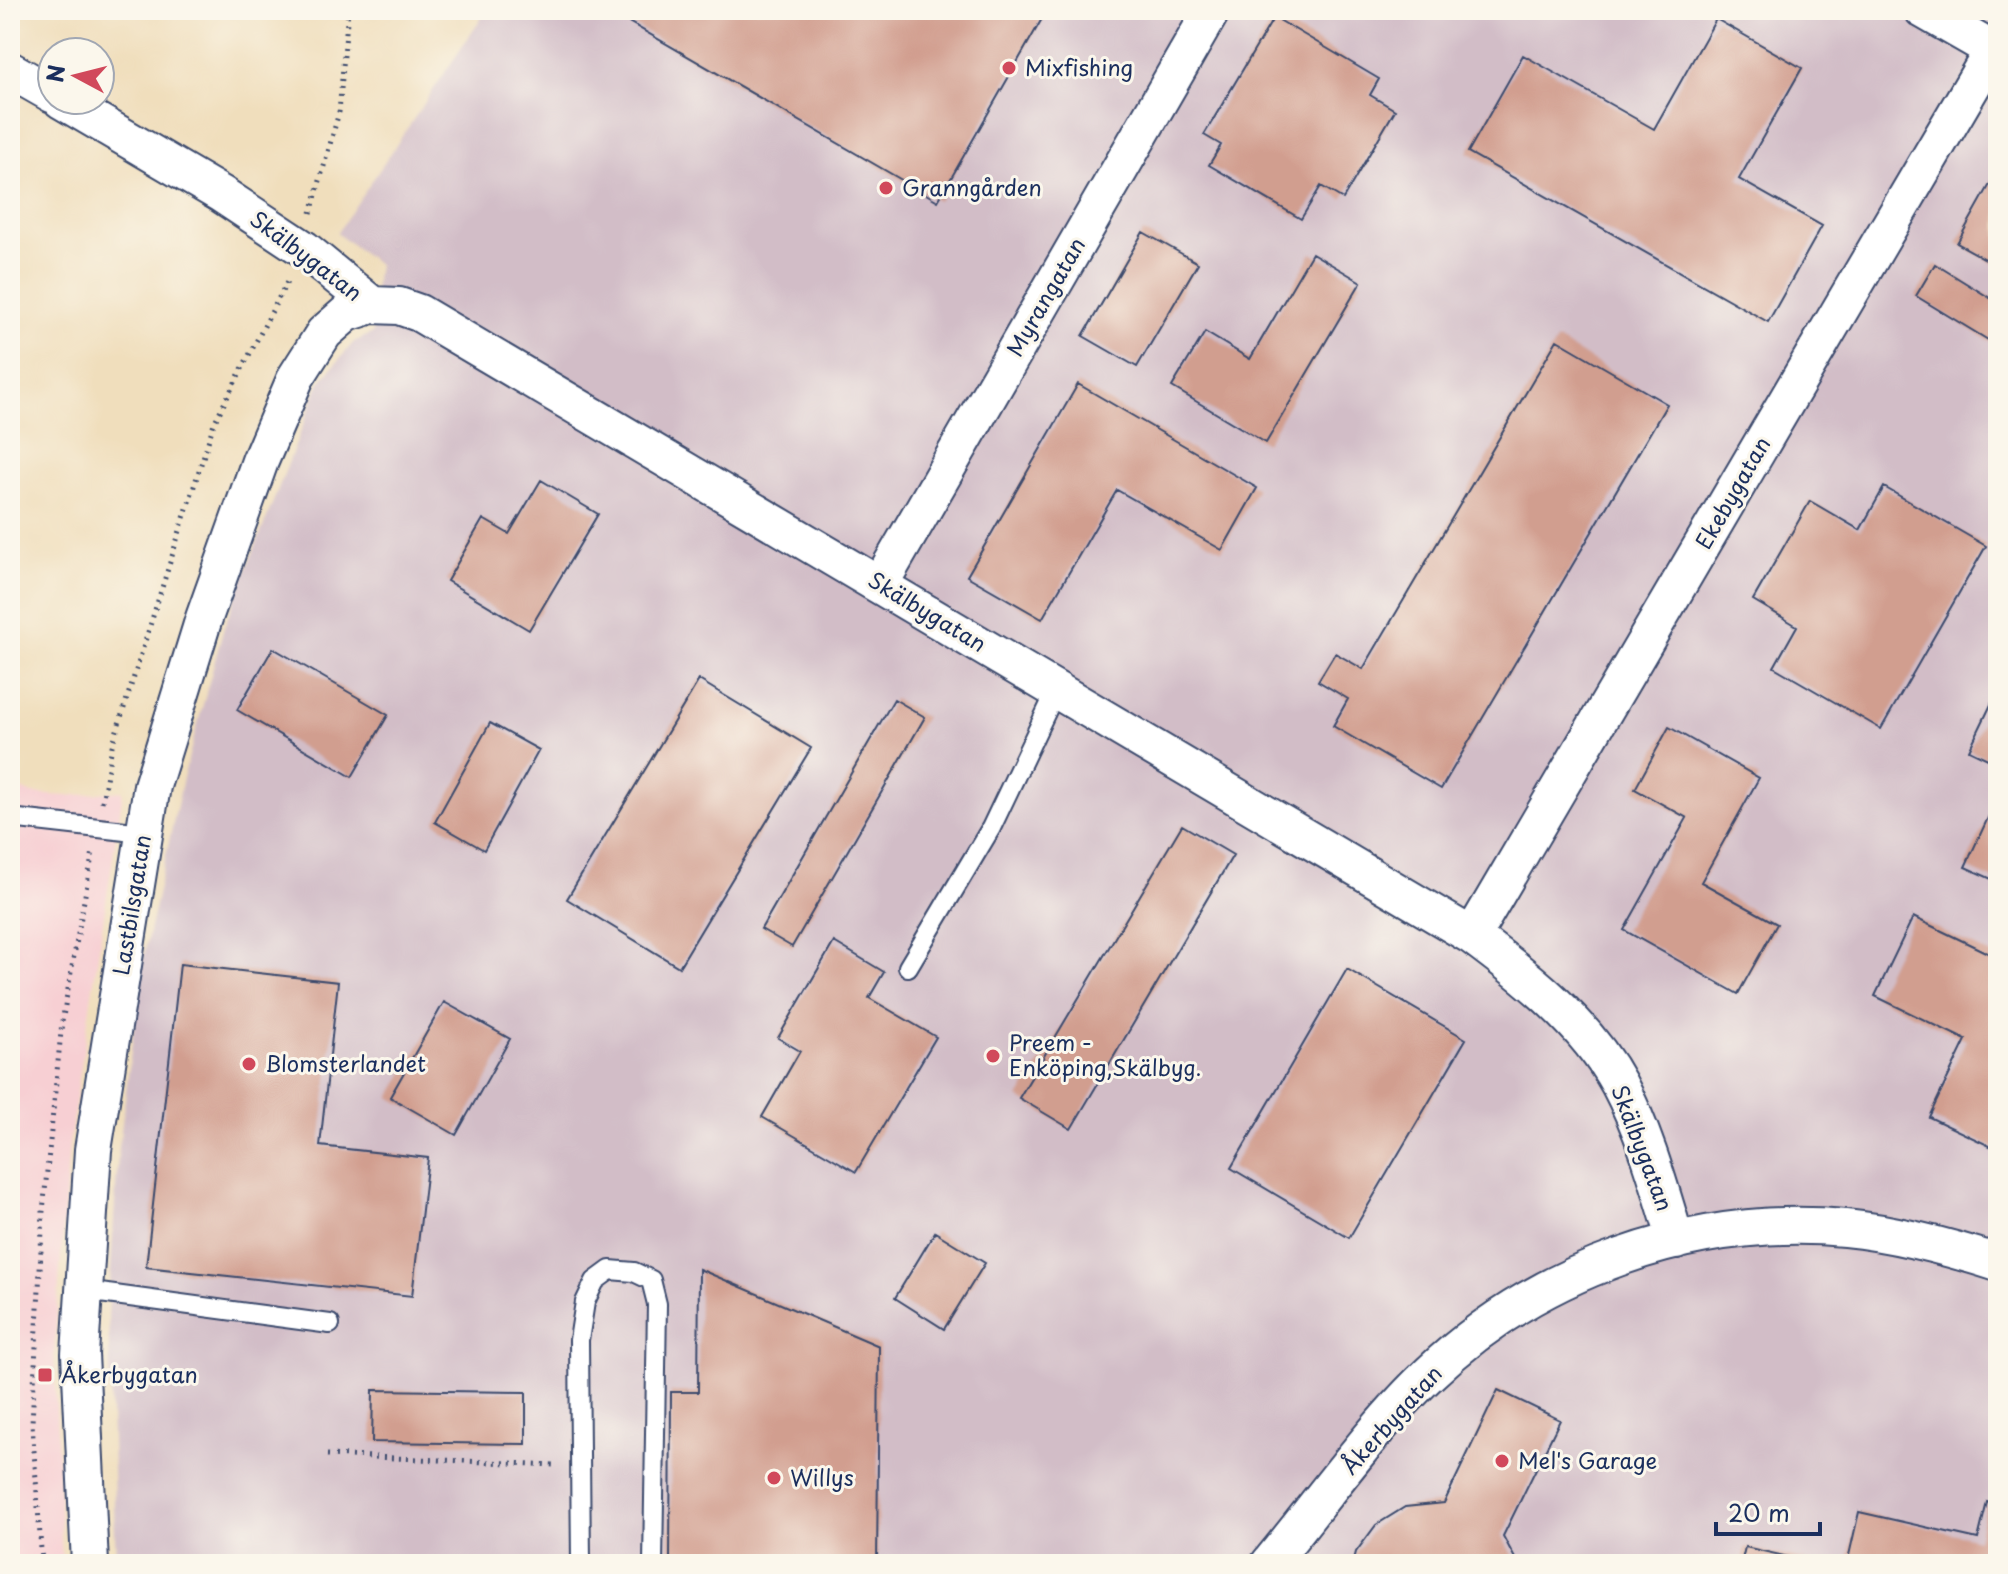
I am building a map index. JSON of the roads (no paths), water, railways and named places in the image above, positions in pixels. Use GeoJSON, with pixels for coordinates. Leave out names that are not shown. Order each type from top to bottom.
{"type":"FeatureCollection","features":[{"type":"Feature","properties":{"kind":"street","name":"Myrangatan"},"geometry":{"type":"LineString","coordinates":[[880,584],[1212,10]]}},
{"type":"Feature","properties":{"kind":"street"},"geometry":{"type":"LineString","coordinates":[[1923,10],[1996,52]]}},
{"type":"Feature","properties":{"kind":"street","name":"Ekebygatan"},"geometry":{"type":"LineString","coordinates":[[1472,936],[1996,52]]}},
{"type":"Feature","properties":{"kind":"street"},"geometry":{"type":"LineString","coordinates":[[10,70],[36,85]]}},
{"type":"Feature","properties":{"kind":"street","name":"Skälbygatan"},"geometry":{"type":"LineString","coordinates":[[88,116],[221,194],[304,249],[372,305],[399,306],[419,313],[1472,936],[1527,976],[1580,1032],[1618,1082],[1648,1151],[1676,1241]]}},
{"type":"Feature","properties":{"kind":"street","name":"Lastbilsgatan"},"geometry":{"type":"LineString","coordinates":[[90,1564],[80,1354],[93,1150],[152,786],[204,618],[260,461],[296,377],[324,333],[347,313],[372,305]]}},
{"type":"Feature","properties":{"kind":"street","name":"Åkerbygatan"},"geometry":{"type":"LineString","coordinates":[[1269,1564],[1428,1375],[1484,1328],[1570,1278],[1610,1260],[1676,1241],[1751,1229],[1844,1228],[1938,1244],[1998,1263]]}},
{"type":"Feature","properties":{"kind":"lane"},"geometry":{"type":"LineString","coordinates":[[908,967],[991,828],[1057,689]]}},
{"type":"Feature","properties":{"kind":"lane"},"geometry":{"type":"LineString","coordinates":[[10,818],[143,833]]}},
{"type":"Feature","properties":{"kind":"lane"},"geometry":{"type":"LineString","coordinates":[[581,1564],[579,1340],[585,1302],[595,1281],[610,1270],[634,1272],[651,1280],[657,1304],[653,1564]]}},
{"type":"Feature","properties":{"kind":"lane"},"geometry":{"type":"LineString","coordinates":[[85,1291],[330,1324]]}},
{"type":"Feature","properties":{"kind":"place","name":"Mixfishing"},"geometry":{"type":"Point","coordinates":[1009,68]}},
{"type":"Feature","properties":{"kind":"place","name":"Granngården"},"geometry":{"type":"Point","coordinates":[886,188]}},
{"type":"Feature","properties":{"kind":"place","name":"Preem - Enköping,Skälbyg."},"geometry":{"type":"Point","coordinates":[993,1056]}},
{"type":"Feature","properties":{"kind":"place","name":"Blomsterlandet"},"geometry":{"type":"Point","coordinates":[249,1064]}},
{"type":"Feature","properties":{"kind":"place","name":"Åkerbygatan"},"geometry":{"type":"Point","coordinates":[45,1375]}},
{"type":"Feature","properties":{"kind":"place","name":"Mel's Garage"},"geometry":{"type":"Point","coordinates":[1502,1461]}},
{"type":"Feature","properties":{"kind":"place","name":"Willys"},"geometry":{"type":"Point","coordinates":[774,1478]}}]}
